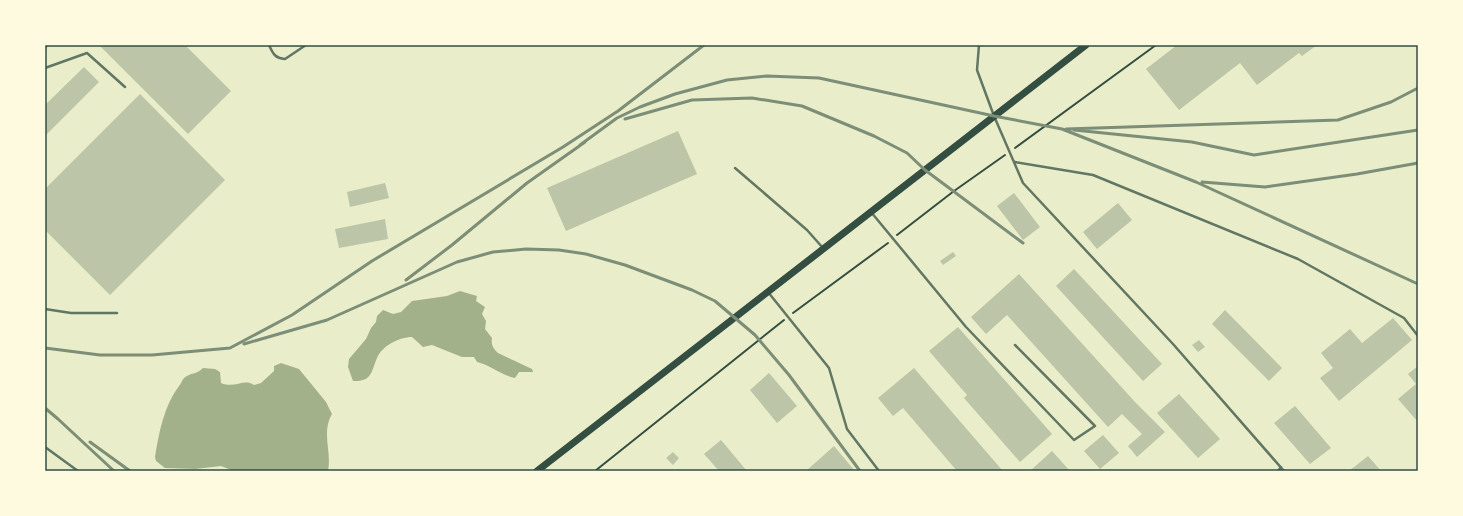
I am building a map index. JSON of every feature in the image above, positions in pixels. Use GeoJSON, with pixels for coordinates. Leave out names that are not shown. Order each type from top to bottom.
{"type":"FeatureCollection","features":[{"type":"Feature","properties":{"kind":"main road"},"geometry":{"type":"LineString","coordinates":[[538,471],[1086,45]]}},
{"type":"Feature","properties":{"kind":"lane"},"geometry":{"type":"LineString","coordinates":[[270,45],[273,55],[285,59],[306,45]]}},
{"type":"Feature","properties":{"kind":"lane"},"geometry":{"type":"LineString","coordinates":[[979,45],[977,70],[994,116],[1024,182],[1173,344],[1284,471]]}},
{"type":"Feature","properties":{"kind":"lane"},"geometry":{"type":"LineString","coordinates":[[45,68],[87,53],[125,87]]}},
{"type":"Feature","properties":{"kind":"lane"},"geometry":{"type":"LineString","coordinates":[[1014,162],[1093,175],[1298,259],[1404,318],[1418,336]]}},
{"type":"Feature","properties":{"kind":"lane"},"geometry":{"type":"LineString","coordinates":[[736,168],[807,230],[824,248]]}},
{"type":"Feature","properties":{"kind":"lane"},"geometry":{"type":"LineString","coordinates":[[871,212],[966,327],[1074,440],[1095,426],[1015,345]]}},
{"type":"Feature","properties":{"kind":"lane"},"geometry":{"type":"LineString","coordinates":[[768,292],[829,368],[847,429],[879,471]]}},
{"type":"Feature","properties":{"kind":"lane"},"geometry":{"type":"LineString","coordinates":[[45,309],[71,313],[117,312]]}},
{"type":"Feature","properties":{"kind":"lane"},"geometry":{"type":"LineString","coordinates":[[45,447],[78,471]]}},
{"type":"Feature","properties":{"kind":"lane"},"geometry":{"type":"LineString","coordinates":[[1278,471],[1281,467]]}},
{"type":"Feature","properties":{"kind":"path"},"geometry":{"type":"LineString","coordinates":[[594,471],[788,317],[954,191],[1156,45]]}},
{"type":"Feature","properties":{"kind":"shaded area"},"geometry":{"type":"Polygon","coordinates":[[[460,291],[477,296],[476,301],[485,307],[482,314],[486,321],[485,329],[492,338],[492,345],[496,351],[532,369],[533,372],[519,372],[515,378],[510,377],[477,362],[474,357],[462,357],[432,345],[423,347],[412,337],[407,337],[397,340],[387,346],[379,354],[372,372],[367,378],[364,380],[353,381],[348,367],[349,359],[366,339],[371,328],[376,322],[377,316],[383,310],[393,314],[401,312],[412,301],[447,296],[460,291]]]}},
{"type":"Feature","properties":{"kind":"shaded area"},"geometry":{"type":"Polygon","coordinates":[[[281,363],[299,369],[326,402],[332,414],[327,428],[329,456],[328,471],[234,471],[221,466],[195,469],[165,468],[156,461],[155,457],[158,438],[169,402],[184,378],[198,372],[203,368],[215,369],[220,372],[221,383],[231,385],[250,383],[254,385],[261,383],[274,371],[274,366],[281,363]]]}},
{"type":"Feature","properties":{"kind":"building"},"geometry":{"type":"Polygon","coordinates":[[[99,45],[185,45],[231,91],[188,134],[99,45]]]}},
{"type":"Feature","properties":{"kind":"building"},"geometry":{"type":"Polygon","coordinates":[[[1177,45],[1317,45],[1302,56],[1299,53],[1257,85],[1240,63],[1179,110],[1146,69],[1177,45]]]}},
{"type":"Feature","properties":{"kind":"building"},"geometry":{"type":"Polygon","coordinates":[[[84,67],[99,82],[45,136],[45,105],[84,67]]]}},
{"type":"Feature","properties":{"kind":"building"},"geometry":{"type":"Polygon","coordinates":[[[140,94],[225,180],[110,295],[45,230],[45,189],[140,94]]]}},
{"type":"Feature","properties":{"kind":"building"},"geometry":{"type":"Polygon","coordinates":[[[678,131],[697,174],[566,231],[547,188],[678,131]]]}},
{"type":"Feature","properties":{"kind":"building"},"geometry":{"type":"Polygon","coordinates":[[[385,183],[389,198],[350,207],[347,192],[385,183]]]}},
{"type":"Feature","properties":{"kind":"building"},"geometry":{"type":"Polygon","coordinates":[[[1014,193],[1040,227],[1023,240],[997,206],[1014,193]]]}},
{"type":"Feature","properties":{"kind":"building"},"geometry":{"type":"Polygon","coordinates":[[[1118,203],[1132,220],[1097,249],[1083,232],[1118,203]]]}},
{"type":"Feature","properties":{"kind":"building"},"geometry":{"type":"Polygon","coordinates":[[[385,219],[388,239],[339,248],[335,229],[385,219]]]}},
{"type":"Feature","properties":{"kind":"building"},"geometry":{"type":"Polygon","coordinates":[[[953,252],[956,256],[943,265],[940,261],[953,252]]]}},
{"type":"Feature","properties":{"kind":"building"},"geometry":{"type":"Polygon","coordinates":[[[1074,269],[1162,364],[1143,381],[1056,286],[1074,269]]]}},
{"type":"Feature","properties":{"kind":"building"},"geometry":{"type":"Polygon","coordinates":[[[1019,274],[1135,402],[1165,432],[1137,457],[1128,446],[1142,434],[1122,414],[1108,427],[1007,315],[986,334],[971,317],[1019,274]]]}},
{"type":"Feature","properties":{"kind":"building"},"geometry":{"type":"Polygon","coordinates":[[[1225,310],[1282,368],[1269,381],[1212,324],[1225,310]]]}},
{"type":"Feature","properties":{"kind":"building"},"geometry":{"type":"Polygon","coordinates":[[[1393,318],[1412,340],[1339,401],[1320,378],[1333,368],[1321,353],[1350,329],[1362,343],[1393,318]]]}},
{"type":"Feature","properties":{"kind":"building"},"geometry":{"type":"Polygon","coordinates":[[[958,327],[1052,434],[1020,462],[964,398],[967,395],[929,351],[958,327]]]}},
{"type":"Feature","properties":{"kind":"building"},"geometry":{"type":"Polygon","coordinates":[[[1199,340],[1205,347],[1198,352],[1192,345],[1199,340]]]}},
{"type":"Feature","properties":{"kind":"building"},"geometry":{"type":"Polygon","coordinates":[[[1418,366],[1418,422],[1398,399],[1416,384],[1408,374],[1418,366]]]}},
{"type":"Feature","properties":{"kind":"building"},"geometry":{"type":"Polygon","coordinates":[[[914,368],[1002,470],[957,471],[903,408],[893,416],[878,398],[914,368]]]}},
{"type":"Feature","properties":{"kind":"building"},"geometry":{"type":"Polygon","coordinates":[[[769,373],[797,406],[777,423],[750,390],[769,373]]]}},
{"type":"Feature","properties":{"kind":"building"},"geometry":{"type":"Polygon","coordinates":[[[1179,394],[1220,439],[1198,458],[1157,413],[1179,394]]]}},
{"type":"Feature","properties":{"kind":"building"},"geometry":{"type":"Polygon","coordinates":[[[1295,406],[1331,448],[1310,464],[1274,423],[1295,406]]]}},
{"type":"Feature","properties":{"kind":"building"},"geometry":{"type":"Polygon","coordinates":[[[1103,435],[1119,453],[1100,469],[1084,451],[1103,435]]]}},
{"type":"Feature","properties":{"kind":"building"},"geometry":{"type":"Polygon","coordinates":[[[721,440],[747,471],[719,471],[704,454],[721,440]]]}},
{"type":"Feature","properties":{"kind":"building"},"geometry":{"type":"Polygon","coordinates":[[[834,446],[855,471],[806,471],[834,446]]]}},
{"type":"Feature","properties":{"kind":"building"},"geometry":{"type":"Polygon","coordinates":[[[1052,451],[1070,471],[1030,471],[1052,451]]]}},
{"type":"Feature","properties":{"kind":"building"},"geometry":{"type":"Polygon","coordinates":[[[673,452],[679,458],[673,465],[666,458],[673,452]]]}},
{"type":"Feature","properties":{"kind":"building"},"geometry":{"type":"Polygon","coordinates":[[[1368,456],[1381,471],[1349,471],[1368,456]]]}},
{"type":"Feature","properties":{"kind":"railway"},"geometry":{"type":"LineString","coordinates":[[45,348],[100,355],[152,355],[230,348],[292,315],[372,261],[563,147],[618,111],[704,45]]}},
{"type":"Feature","properties":{"kind":"railway"},"geometry":{"type":"LineString","coordinates":[[580,145],[617,118],[640,107],[675,94],[727,80],[767,76],[819,78],[994,116],[1062,129],[1196,182],[1418,284]]}},
{"type":"Feature","properties":{"kind":"railway"},"geometry":{"type":"LineString","coordinates":[[1066,129],[1338,120],[1391,102],[1418,88]]}},
{"type":"Feature","properties":{"kind":"railway"},"geometry":{"type":"LineString","coordinates":[[625,119],[692,100],[752,98],[802,106],[874,136],[907,153],[925,170],[1023,243]]}},
{"type":"Feature","properties":{"kind":"railway"},"geometry":{"type":"LineString","coordinates":[[1074,130],[1192,142],[1254,155],[1418,130]]}},
{"type":"Feature","properties":{"kind":"railway"},"geometry":{"type":"LineString","coordinates":[[406,280],[452,245],[527,183],[585,142]]}},
{"type":"Feature","properties":{"kind":"railway"},"geometry":{"type":"LineString","coordinates":[[1202,182],[1265,187],[1357,174],[1418,163]]}},
{"type":"Feature","properties":{"kind":"railway"},"geometry":{"type":"LineString","coordinates":[[244,344],[327,320],[457,262],[493,252],[526,249],[559,250],[586,254],[625,265],[692,290],[715,301],[755,335],[789,375],[860,471]]}},
{"type":"Feature","properties":{"kind":"railway"},"geometry":{"type":"LineString","coordinates":[[45,408],[114,471]]}},
{"type":"Feature","properties":{"kind":"railway"},"geometry":{"type":"LineString","coordinates":[[90,442],[130,471]]}}]}
